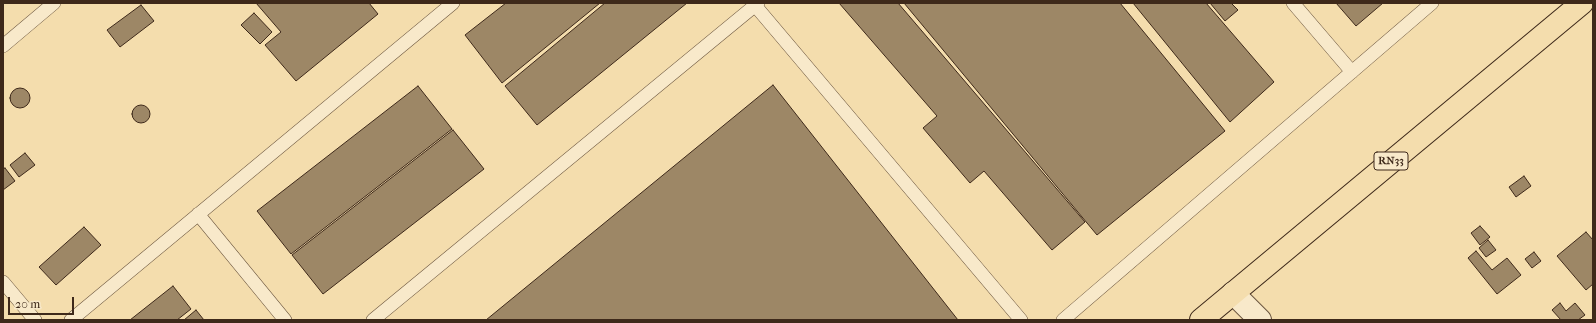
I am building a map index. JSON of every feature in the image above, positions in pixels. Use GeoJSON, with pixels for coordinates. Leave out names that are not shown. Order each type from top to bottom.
{"type":"FeatureCollection","features":[{"type":"Feature","properties":{"kind":"main road","name":"RN33"},"geometry":{"type":"LineString","coordinates":[[1201,320],[1582,3]]}},
{"type":"Feature","properties":{"kind":"street"},"geometry":{"type":"LineString","coordinates":[[1233,293],[1260,320]]}},
{"type":"Feature","properties":{"kind":"lane"},"geometry":{"type":"LineString","coordinates":[[3,46],[54,3]]}},
{"type":"Feature","properties":{"kind":"lane"},"geometry":{"type":"LineString","coordinates":[[71,320],[453,3]]}},
{"type":"Feature","properties":{"kind":"lane"},"geometry":{"type":"LineString","coordinates":[[1293,3],[1352,72]]}},
{"type":"Feature","properties":{"kind":"lane"},"geometry":{"type":"LineString","coordinates":[[1063,320],[1432,3]]}},
{"type":"Feature","properties":{"kind":"lane"},"geometry":{"type":"LineString","coordinates":[[373,320],[755,4],[1021,320]]}},
{"type":"Feature","properties":{"kind":"lane"},"geometry":{"type":"LineString","coordinates":[[198,214],[286,320]]}},
{"type":"Feature","properties":{"kind":"lane"},"geometry":{"type":"LineString","coordinates":[[3,282],[35,320]]}},
{"type":"Feature","properties":{"kind":"building"},"geometry":{"type":"Polygon","coordinates":[[[256,3],[369,3],[378,14],[296,81],[265,45],[281,32],[256,3]]]}},
{"type":"Feature","properties":{"kind":"building"},"geometry":{"type":"Polygon","coordinates":[[[506,3],[600,3],[502,83],[465,35],[506,3]]]}},
{"type":"Feature","properties":{"kind":"building"},"geometry":{"type":"Polygon","coordinates":[[[605,3],[687,3],[537,125],[505,86],[605,3]]]}},
{"type":"Feature","properties":{"kind":"building"},"geometry":{"type":"Polygon","coordinates":[[[839,3],[898,3],[1085,222],[1052,250],[984,171],[970,183],[923,128],[937,116],[839,3]]]}},
{"type":"Feature","properties":{"kind":"building"},"geometry":{"type":"Polygon","coordinates":[[[904,3],[1120,3],[1225,131],[1097,235],[904,3]]]}},
{"type":"Feature","properties":{"kind":"building"},"geometry":{"type":"Polygon","coordinates":[[[1133,3],[1206,3],[1274,82],[1230,122],[1133,3]]]}},
{"type":"Feature","properties":{"kind":"building"},"geometry":{"type":"Polygon","coordinates":[[[1210,3],[1231,3],[1238,10],[1225,21],[1210,3]]]}},
{"type":"Feature","properties":{"kind":"building"},"geometry":{"type":"Polygon","coordinates":[[[1336,3],[1383,3],[1356,26],[1336,3]]]}},
{"type":"Feature","properties":{"kind":"building"},"geometry":{"type":"Polygon","coordinates":[[[141,5],[154,21],[120,47],[107,30],[141,5]]]}},
{"type":"Feature","properties":{"kind":"building"},"geometry":{"type":"Polygon","coordinates":[[[254,13],[272,32],[260,44],[241,25],[254,13]]]}},
{"type":"Feature","properties":{"kind":"building"},"geometry":{"type":"Polygon","coordinates":[[[773,85],[958,320],[486,320],[773,85]]]}},
{"type":"Feature","properties":{"kind":"building"},"geometry":{"type":"Polygon","coordinates":[[[418,86],[452,129],[291,254],[257,211],[418,86]]]}},
{"type":"Feature","properties":{"kind":"building"},"geometry":{"type":"Polygon","coordinates":[[[20,88],[27,91],[30,98],[27,105],[20,108],[13,105],[10,98],[13,91],[20,88]]]}},
{"type":"Feature","properties":{"kind":"building"},"geometry":{"type":"Polygon","coordinates":[[[141,105],[147,108],[150,114],[147,120],[141,123],[135,120],[132,114],[135,108],[141,105]]]}},
{"type":"Feature","properties":{"kind":"building"},"geometry":{"type":"Polygon","coordinates":[[[453,130],[484,169],[323,294],[292,255],[453,130]]]}},
{"type":"Feature","properties":{"kind":"building"},"geometry":{"type":"Polygon","coordinates":[[[25,153],[35,165],[19,177],[10,165],[25,153]]]}},
{"type":"Feature","properties":{"kind":"building"},"geometry":{"type":"Polygon","coordinates":[[[5,168],[15,181],[3,190],[3,169],[5,168]]]}},
{"type":"Feature","properties":{"kind":"building"},"geometry":{"type":"Polygon","coordinates":[[[1524,176],[1531,186],[1516,197],[1509,187],[1524,176]]]}},
{"type":"Feature","properties":{"kind":"building"},"geometry":{"type":"Polygon","coordinates":[[[1480,226],[1490,237],[1480,245],[1471,233],[1480,226]]]}},
{"type":"Feature","properties":{"kind":"building"},"geometry":{"type":"Polygon","coordinates":[[[84,227],[101,245],[56,285],[39,267],[84,227]]]}},
{"type":"Feature","properties":{"kind":"building"},"geometry":{"type":"Polygon","coordinates":[[[1586,232],[1593,240],[1593,284],[1586,290],[1557,256],[1586,232]]]}},
{"type":"Feature","properties":{"kind":"building"},"geometry":{"type":"Polygon","coordinates":[[[1488,240],[1496,250],[1486,257],[1479,248],[1488,240]]]}},
{"type":"Feature","properties":{"kind":"building"},"geometry":{"type":"Polygon","coordinates":[[[1476,251],[1492,270],[1507,258],[1521,275],[1497,294],[1468,258],[1476,251]]]}},
{"type":"Feature","properties":{"kind":"building"},"geometry":{"type":"Polygon","coordinates":[[[1534,252],[1541,261],[1532,268],[1525,259],[1534,252]]]}},
{"type":"Feature","properties":{"kind":"building"},"geometry":{"type":"Polygon","coordinates":[[[173,286],[191,309],[177,320],[130,320],[173,286]]]}},
{"type":"Feature","properties":{"kind":"building"},"geometry":{"type":"Polygon","coordinates":[[[1560,303],[1566,311],[1575,303],[1585,315],[1578,320],[1561,320],[1552,310],[1560,303]]]}},
{"type":"Feature","properties":{"kind":"building"},"geometry":{"type":"Polygon","coordinates":[[[196,310],[204,320],[184,320],[196,310]]]}}]}
